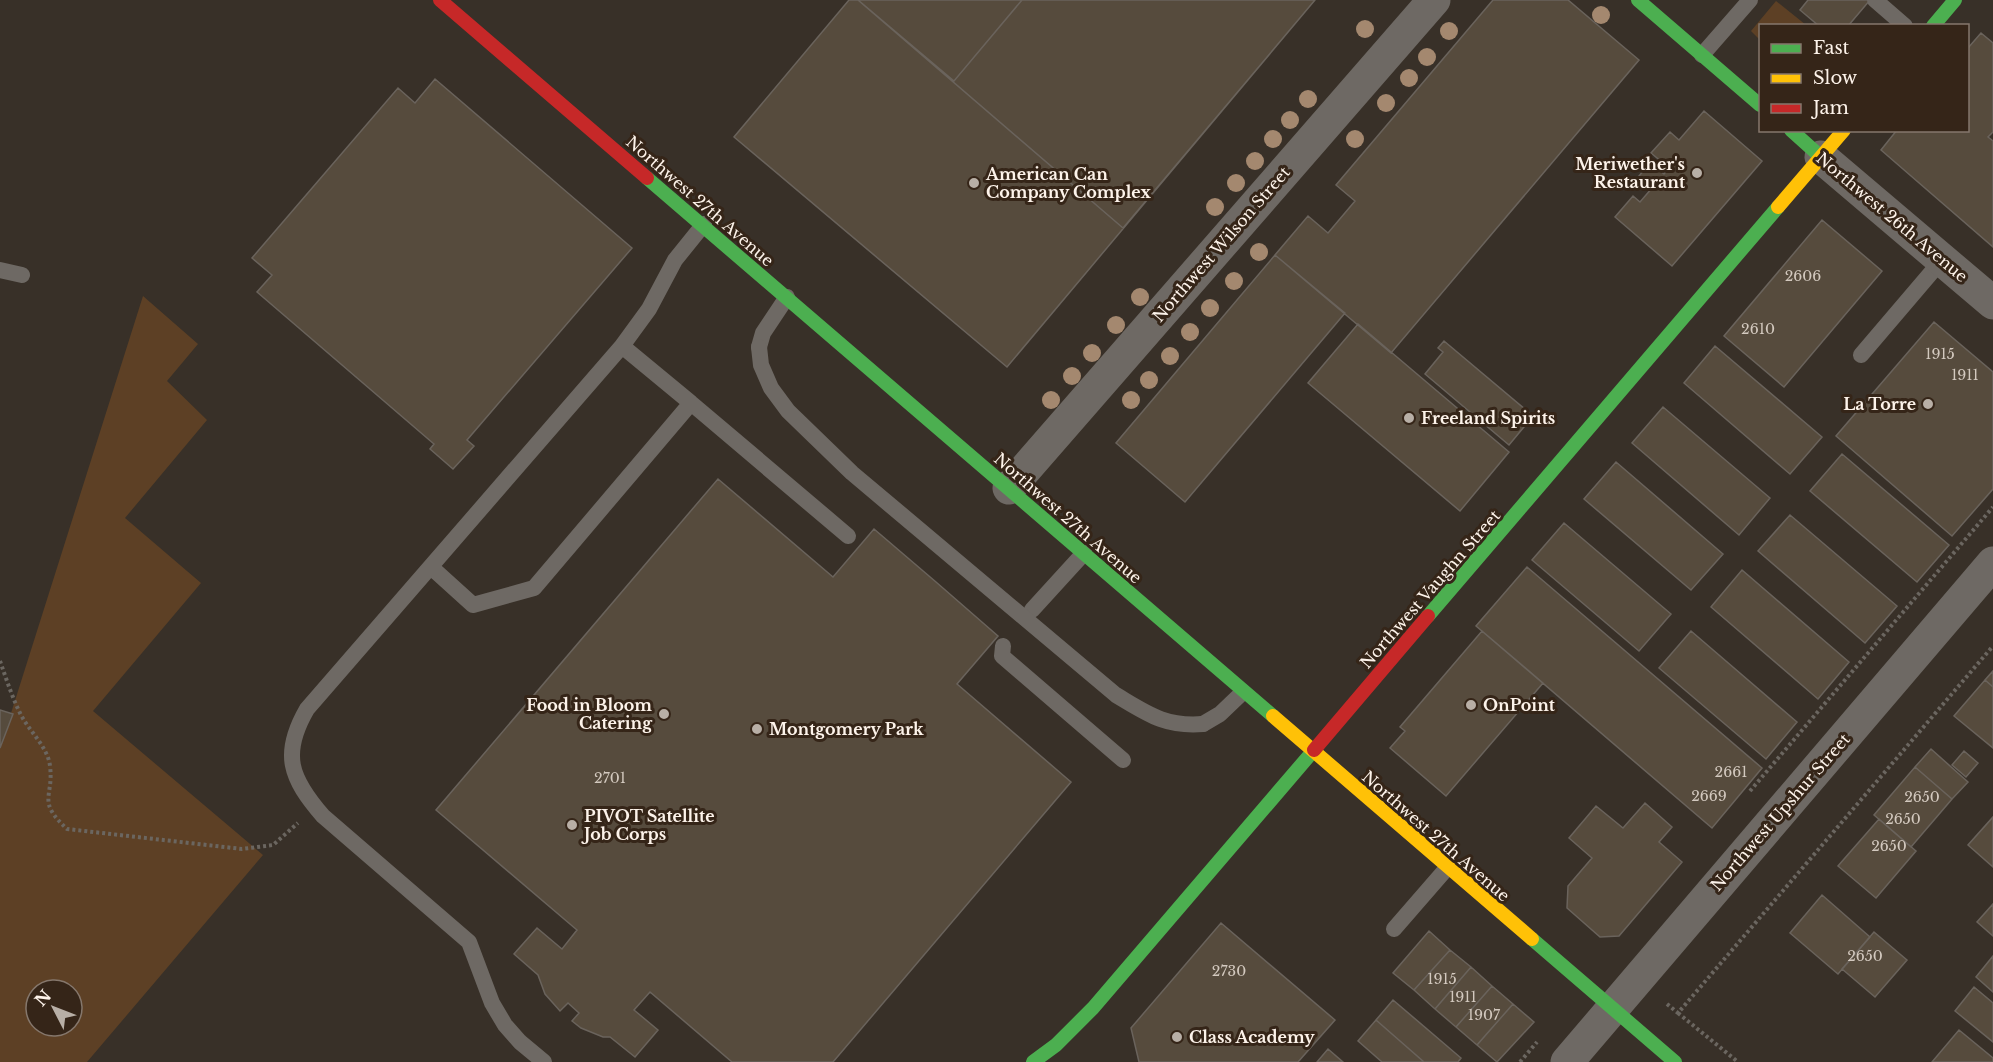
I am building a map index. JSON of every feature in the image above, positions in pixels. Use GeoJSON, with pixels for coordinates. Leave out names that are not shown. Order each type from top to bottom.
{"type":"FeatureCollection","features":[{"type":"Feature","properties":{"kind":"street","name":"Northwest 27th Avenue"},"geometry":{"type":"LineString","coordinates":[[440,0],[704,224],[1611,1010],[1675,1062]]}},
{"type":"Feature","properties":{"kind":"street","name":"Northwest Wilson Street"},"geometry":{"type":"LineString","coordinates":[[1009,488],[1434,0]]}},
{"type":"Feature","properties":{"kind":"street"},"geometry":{"type":"LineString","coordinates":[[1638,0],[1759,103]]}},
{"type":"Feature","properties":{"kind":"street"},"geometry":{"type":"LineString","coordinates":[[1935,24],[1955,0]]}},
{"type":"Feature","properties":{"kind":"street","name":"Northwest 26th Avenue"},"geometry":{"type":"LineString","coordinates":[[1793,132],[1993,303]]}},
{"type":"Feature","properties":{"kind":"street","name":"Northwest Vaughn Street"},"geometry":{"type":"LineString","coordinates":[[1033,1062],[1056,1045],[1093,1008],[1842,132]]}},
{"type":"Feature","properties":{"kind":"street","name":"Northwest Upshur Street"},"geometry":{"type":"LineString","coordinates":[[1567,1062],[1993,563]]}},
{"type":"Feature","properties":{"kind":"lane"},"geometry":{"type":"LineString","coordinates":[[1702,55],[1750,0]]}},
{"type":"Feature","properties":{"kind":"lane"},"geometry":{"type":"LineString","coordinates":[[1875,0],[1903,24]]}},
{"type":"Feature","properties":{"kind":"lane"},"geometry":{"type":"LineString","coordinates":[[544,1062],[520,1042],[505,1025],[492,1003],[469,942],[315,807],[299,785],[291,761],[291,743],[307,710],[622,346],[649,309],[675,260],[704,224]]}},
{"type":"Feature","properties":{"kind":"lane"},"geometry":{"type":"LineString","coordinates":[[1861,356],[1942,260]]}},
{"type":"Feature","properties":{"kind":"lane"},"geometry":{"type":"LineString","coordinates":[[0,270],[22,275]]}},
{"type":"Feature","properties":{"kind":"lane"},"geometry":{"type":"LineString","coordinates":[[787,297],[763,333],[759,347],[761,365],[771,388],[788,411],[852,473],[1116,695],[1156,719],[1184,725],[1203,724],[1220,714],[1243,692]]}},
{"type":"Feature","properties":{"kind":"lane"},"geometry":{"type":"LineString","coordinates":[[622,346],[848,536]]}},
{"type":"Feature","properties":{"kind":"lane"},"geometry":{"type":"LineString","coordinates":[[431,567],[473,604],[534,588],[691,403]]}},
{"type":"Feature","properties":{"kind":"lane"},"geometry":{"type":"LineString","coordinates":[[1032,610],[1084,553]]}},
{"type":"Feature","properties":{"kind":"lane"},"geometry":{"type":"LineString","coordinates":[[1003,646],[1002,656],[1123,760]]}},
{"type":"Feature","properties":{"kind":"lane"},"geometry":{"type":"LineString","coordinates":[[1394,929],[1447,868]]}},
{"type":"Feature","properties":{"kind":"path"},"geometry":{"type":"LineString","coordinates":[[1747,795],[1993,507]]}},
{"type":"Feature","properties":{"kind":"path"},"geometry":{"type":"LineString","coordinates":[[1678,1012],[1993,646]]}},
{"type":"Feature","properties":{"kind":"path"},"geometry":{"type":"LineString","coordinates":[[0,661],[19,713],[50,764],[46,797],[48,806],[56,819],[67,829],[243,849],[273,845],[315,807]]}},
{"type":"Feature","properties":{"kind":"path"},"geometry":{"type":"LineString","coordinates":[[1667,1004],[1738,1062]]}},
{"type":"Feature","properties":{"kind":"shaded area"},"geometry":{"type":"Polygon","coordinates":[[[1776,1],[1805,24],[1759,24],[1759,39],[1751,31],[1776,1]]]}},
{"type":"Feature","properties":{"kind":"shaded area"},"geometry":{"type":"Polygon","coordinates":[[[143,296],[198,344],[167,381],[207,420],[125,518],[201,583],[93,711],[263,855],[87,1062],[0,1062],[0,748],[143,296]]]}},
{"type":"Feature","properties":{"kind":"building","name":"American Can Company Complex"},"geometry":{"type":"Polygon","coordinates":[[[849,0],[858,0],[954,81],[1022,0],[1315,0],[1007,367],[734,137],[849,0]]]}},
{"type":"Feature","properties":{"kind":"building","name":"American Can Company Complex"},"geometry":{"type":"Polygon","coordinates":[[[858,0],[1315,0],[1123,228],[858,0]]]}},
{"type":"Feature","properties":{"kind":"building"},"geometry":{"type":"Polygon","coordinates":[[[1493,0],[1568,0],[1639,60],[1391,353],[1275,255],[1308,216],[1328,233],[1355,201],[1336,185],[1493,0]]]}},
{"type":"Feature","properties":{"kind":"building"},"geometry":{"type":"Polygon","coordinates":[[[1808,0],[1870,0],[1850,24],[1817,24],[1800,10],[1808,0]]]}},
{"type":"Feature","properties":{"kind":"building"},"geometry":{"type":"Polygon","coordinates":[[[1981,33],[1993,43],[1993,132],[1988,137],[1993,141],[1993,247],[1881,150],[1895,132],[1969,132],[1969,47],[1981,33]]]}},
{"type":"Feature","properties":{"kind":"building"},"geometry":{"type":"Polygon","coordinates":[[[435,79],[632,248],[467,440],[474,446],[453,469],[430,449],[434,444],[257,292],[272,275],[252,258],[398,88],[415,103],[435,79]]]}},
{"type":"Feature","properties":{"kind":"building"},"geometry":{"type":"Polygon","coordinates":[[[1704,111],[1762,161],[1672,266],[1615,217],[1633,196],[1640,202],[1652,188],[1639,176],[1650,163],[1664,174],[1669,168],[1651,153],[1670,132],[1679,140],[1704,111]]]}},
{"type":"Feature","properties":{"kind":"building"},"geometry":{"type":"Polygon","coordinates":[[[1822,220],[1882,271],[1784,387],[1724,336],[1822,220]]]}},
{"type":"Feature","properties":{"kind":"building"},"geometry":{"type":"Polygon","coordinates":[[[1275,255],[1345,313],[1185,502],[1116,443],[1275,255]]]}},
{"type":"Feature","properties":{"kind":"building","name":"La Torre"},"geometry":{"type":"Polygon","coordinates":[[[1934,322],[1993,372],[1993,489],[1952,536],[1836,436],[1934,322]]]}},
{"type":"Feature","properties":{"kind":"building","name":"Freeland Spirits"},"geometry":{"type":"Polygon","coordinates":[[[1358,324],[1509,452],[1460,511],[1308,383],[1358,324]]]}},
{"type":"Feature","properties":{"kind":"building"},"geometry":{"type":"Polygon","coordinates":[[[1444,341],[1533,416],[1509,445],[1425,374],[1443,352],[1438,348],[1444,341]]]}},
{"type":"Feature","properties":{"kind":"building"},"geometry":{"type":"Polygon","coordinates":[[[1715,346],[1822,437],[1790,474],[1684,383],[1715,346]]]}},
{"type":"Feature","properties":{"kind":"building"},"geometry":{"type":"Polygon","coordinates":[[[1663,407],[1770,498],[1739,535],[1632,443],[1663,407]]]}},
{"type":"Feature","properties":{"kind":"building"},"geometry":{"type":"Polygon","coordinates":[[[1842,454],[1949,545],[1917,582],[1810,491],[1842,454]]]}},
{"type":"Feature","properties":{"kind":"building"},"geometry":{"type":"Polygon","coordinates":[[[1616,462],[1723,554],[1691,590],[1584,499],[1616,462]]]}},
{"type":"Feature","properties":{"kind":"building","name":"Montgomery Park"},"geometry":{"type":"Polygon","coordinates":[[[718,479],[833,577],[874,529],[936,582],[998,636],[957,684],[1071,782],[833,1062],[732,1062],[650,992],[634,1010],[658,1030],[635,1057],[610,1037],[603,1037],[581,1028],[572,1021],[579,1013],[568,1003],[560,1011],[545,994],[538,975],[514,954],[537,928],[562,949],[577,930],[436,810],[718,479]]]}},
{"type":"Feature","properties":{"kind":"building"},"geometry":{"type":"Polygon","coordinates":[[[1790,515],[1897,606],[1865,643],[1758,551],[1790,515]]]}},
{"type":"Feature","properties":{"kind":"building"},"geometry":{"type":"Polygon","coordinates":[[[1564,523],[1671,614],[1639,651],[1532,560],[1564,523]]]}},
{"type":"Feature","properties":{"kind":"building"},"geometry":{"type":"Polygon","coordinates":[[[1527,567],[1762,768],[1712,828],[1476,626],[1527,567]]]}},
{"type":"Feature","properties":{"kind":"building"},"geometry":{"type":"Polygon","coordinates":[[[1742,570],[1849,662],[1818,699],[1711,607],[1742,570]]]}},
{"type":"Feature","properties":{"kind":"building","name":"OnPoint"},"geometry":{"type":"Polygon","coordinates":[[[1482,631],[1543,683],[1446,796],[1390,748],[1405,731],[1400,727],[1482,631]]]}},
{"type":"Feature","properties":{"kind":"building"},"geometry":{"type":"Polygon","coordinates":[[[1691,631],[1797,722],[1766,759],[1659,668],[1691,631]]]}},
{"type":"Feature","properties":{"kind":"building"},"geometry":{"type":"Polygon","coordinates":[[[1993,671],[1993,687],[1985,680],[1993,671]]]}},
{"type":"Feature","properties":{"kind":"building"},"geometry":{"type":"Polygon","coordinates":[[[1985,680],[1993,687],[1993,748],[1954,716],[1985,680]]]}},
{"type":"Feature","properties":{"kind":"building"},"geometry":{"type":"Polygon","coordinates":[[[0,710],[13,714],[0,748],[0,710]]]}},
{"type":"Feature","properties":{"kind":"building"},"geometry":{"type":"Polygon","coordinates":[[[1931,749],[1968,782],[1952,799],[1915,767],[1931,749]]]}},
{"type":"Feature","properties":{"kind":"building"},"geometry":{"type":"Polygon","coordinates":[[[1964,751],[1978,763],[1966,777],[1952,765],[1964,751]]]}},
{"type":"Feature","properties":{"kind":"building"},"geometry":{"type":"Polygon","coordinates":[[[1915,767],[1952,799],[1911,847],[1874,815],[1915,767]]]}},
{"type":"Feature","properties":{"kind":"building"},"geometry":{"type":"Polygon","coordinates":[[[1645,803],[1672,827],[1659,842],[1682,862],[1619,936],[1600,937],[1567,908],[1568,886],[1592,858],[1569,838],[1596,806],[1623,828],[1645,803]]]}},
{"type":"Feature","properties":{"kind":"building"},"geometry":{"type":"Polygon","coordinates":[[[1993,817],[1993,867],[1968,845],[1993,817]]]}},
{"type":"Feature","properties":{"kind":"building"},"geometry":{"type":"Polygon","coordinates":[[[1879,819],[1916,851],[1876,898],[1838,866],[1879,819]]]}},
{"type":"Feature","properties":{"kind":"building"},"geometry":{"type":"Polygon","coordinates":[[[1822,895],[1870,937],[1838,974],[1790,933],[1822,895]]]}},
{"type":"Feature","properties":{"kind":"building"},"geometry":{"type":"Polygon","coordinates":[[[1993,904],[1993,936],[1977,922],[1993,904]]]}},
{"type":"Feature","properties":{"kind":"building"},"geometry":{"type":"Polygon","coordinates":[[[1221,923],[1335,1020],[1298,1062],[1139,1062],[1131,1028],[1221,923]]]}},
{"type":"Feature","properties":{"kind":"building"},"geometry":{"type":"Polygon","coordinates":[[[1429,931],[1450,950],[1414,990],[1393,973],[1429,931]]]}},
{"type":"Feature","properties":{"kind":"building"},"geometry":{"type":"Polygon","coordinates":[[[1874,932],[1907,960],[1875,997],[1842,969],[1874,932]]]}},
{"type":"Feature","properties":{"kind":"building"},"geometry":{"type":"Polygon","coordinates":[[[1450,950],[1471,967],[1435,1009],[1414,990],[1450,950]]]}},
{"type":"Feature","properties":{"kind":"building"},"geometry":{"type":"Polygon","coordinates":[[[1993,956],[1993,992],[1976,977],[1993,956]]]}},
{"type":"Feature","properties":{"kind":"building"},"geometry":{"type":"Polygon","coordinates":[[[1471,967],[1492,986],[1456,1027],[1435,1009],[1471,967]]]}},
{"type":"Feature","properties":{"kind":"building"},"geometry":{"type":"Polygon","coordinates":[[[1492,986],[1513,1004],[1477,1045],[1456,1027],[1492,986]]]}},
{"type":"Feature","properties":{"kind":"building"},"geometry":{"type":"Polygon","coordinates":[[[1974,987],[1993,1003],[1993,1042],[1955,1011],[1974,987]]]}},
{"type":"Feature","properties":{"kind":"building"},"geometry":{"type":"Polygon","coordinates":[[[1393,1000],[1461,1058],[1458,1062],[1424,1062],[1376,1020],[1393,1000]]]}},
{"type":"Feature","properties":{"kind":"building"},"geometry":{"type":"Polygon","coordinates":[[[1513,1004],[1534,1022],[1497,1062],[1477,1045],[1513,1004]]]}},
{"type":"Feature","properties":{"kind":"building"},"geometry":{"type":"Polygon","coordinates":[[[1376,1020],[1424,1062],[1382,1062],[1358,1041],[1376,1020]]]}},
{"type":"Feature","properties":{"kind":"building"},"geometry":{"type":"Polygon","coordinates":[[[1959,1030],[1993,1058],[1993,1062],[1932,1062],[1959,1030]]]}},
{"type":"Feature","properties":{"kind":"building"},"geometry":{"type":"Polygon","coordinates":[[[1328,1049],[1343,1062],[1317,1062],[1328,1049]]]}},
{"type":"Feature","properties":{"kind":"traffic: fast"},"geometry":{"type":"LineString","coordinates":[[1638,0],[1759,104]]}},
{"type":"Feature","properties":{"kind":"traffic: fast"},"geometry":{"type":"LineString","coordinates":[[1935,24],[1955,0]]}},
{"type":"Feature","properties":{"kind":"traffic: fast"},"geometry":{"type":"LineString","coordinates":[[1793,132],[1821,157]]}},
{"type":"Feature","properties":{"kind":"traffic: fast"},"geometry":{"type":"LineString","coordinates":[[647,178],[1273,716]]}},
{"type":"Feature","properties":{"kind":"traffic: fast"},"geometry":{"type":"LineString","coordinates":[[1428,616],[1778,207]]}},
{"type":"Feature","properties":{"kind":"traffic: fast"},"geometry":{"type":"LineString","coordinates":[[1033,1062],[1056,1045],[1093,1008],[1314,750]]}},
{"type":"Feature","properties":{"kind":"traffic: fast"},"geometry":{"type":"LineString","coordinates":[[1532,939],[1675,1062]]}},
{"type":"Feature","properties":{"kind":"traffic: slow"},"geometry":{"type":"LineString","coordinates":[[1778,207],[1842,132]]}},
{"type":"Feature","properties":{"kind":"traffic: slow"},"geometry":{"type":"LineString","coordinates":[[1273,716],[1532,939]]}},
{"type":"Feature","properties":{"kind":"traffic: jam"},"geometry":{"type":"LineString","coordinates":[[440,0],[647,178]]}},
{"type":"Feature","properties":{"kind":"traffic: jam"},"geometry":{"type":"LineString","coordinates":[[1314,750],[1428,616]]}},
{"type":"Feature","properties":{"kind":"place","name":"Meriwether's Restaurant"},"geometry":{"type":"Point","coordinates":[1697,173]}},
{"type":"Feature","properties":{"kind":"place","name":"American Can Company Complex"},"geometry":{"type":"Point","coordinates":[974,183]}},
{"type":"Feature","properties":{"kind":"place","name":"La Torre"},"geometry":{"type":"Point","coordinates":[1928,404]}},
{"type":"Feature","properties":{"kind":"place","name":"Freeland Spirits"},"geometry":{"type":"Point","coordinates":[1409,418]}},
{"type":"Feature","properties":{"kind":"place","name":"OnPoint"},"geometry":{"type":"Point","coordinates":[1471,705]}},
{"type":"Feature","properties":{"kind":"place","name":"Food in Bloom Catering"},"geometry":{"type":"Point","coordinates":[664,714]}},
{"type":"Feature","properties":{"kind":"place","name":"Montgomery Park"},"geometry":{"type":"Point","coordinates":[757,729]}},
{"type":"Feature","properties":{"kind":"place","name":"PIVOT Satellite Job Corps"},"geometry":{"type":"Point","coordinates":[572,825]}},
{"type":"Feature","properties":{"kind":"place","name":"Class Academy"},"geometry":{"type":"Point","coordinates":[1177,1037]}}]}
